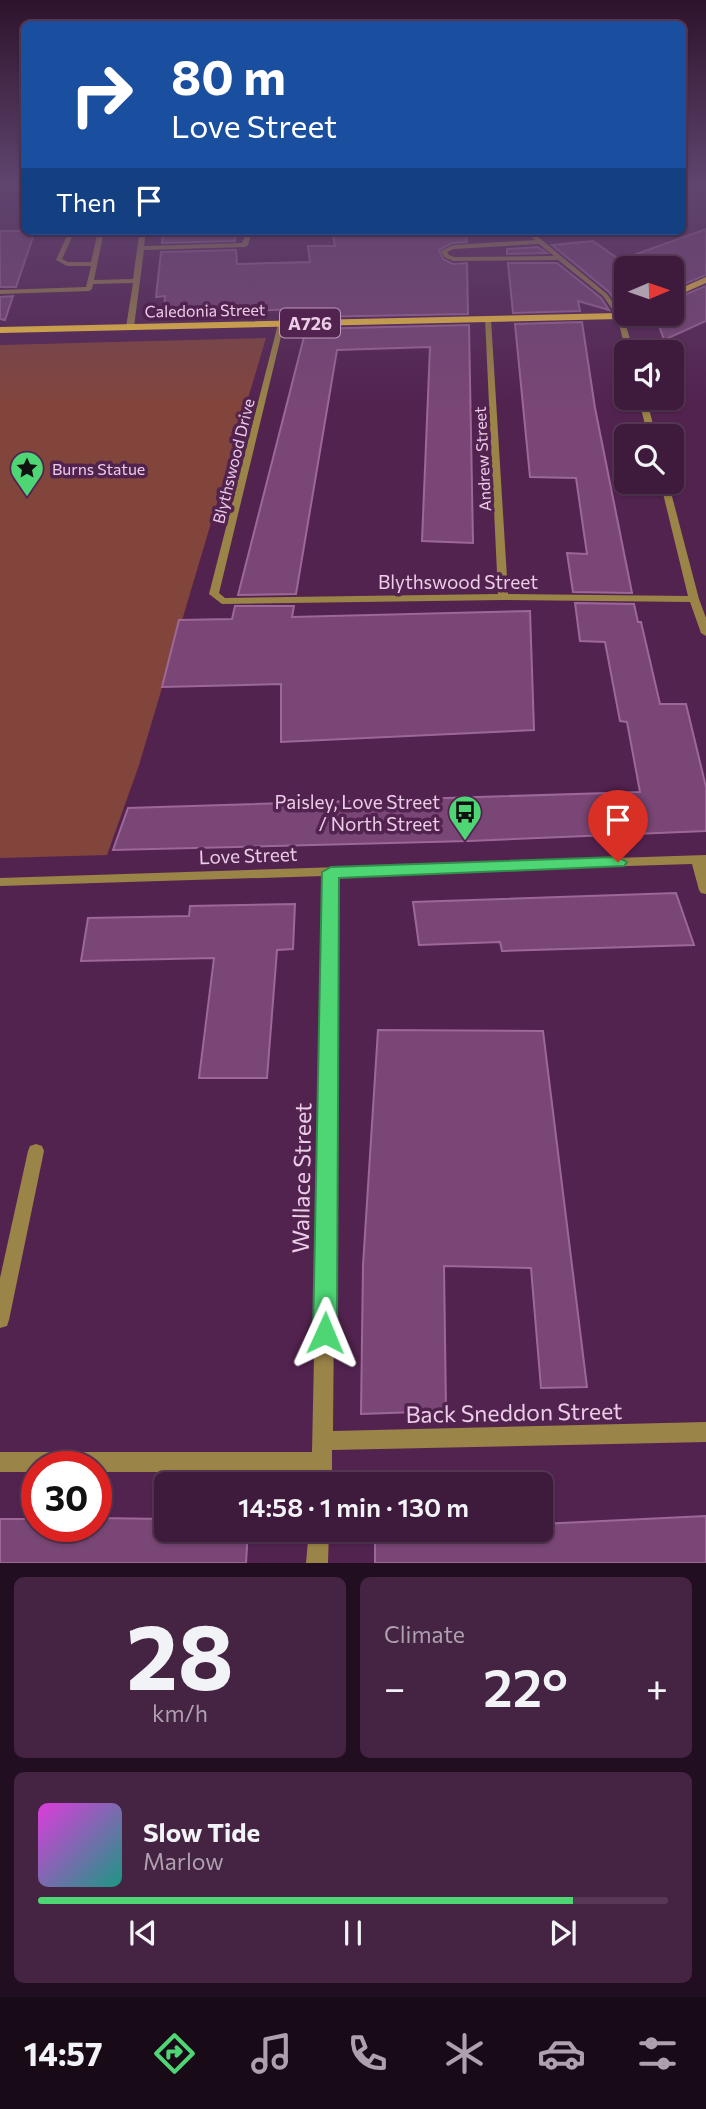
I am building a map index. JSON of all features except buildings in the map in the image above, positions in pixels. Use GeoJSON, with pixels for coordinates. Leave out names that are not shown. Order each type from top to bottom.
{"type":"FeatureCollection","features":[{"type":"Feature","properties":{"kind":"main road"},"geometry":{"type":"LineString","coordinates":[[684,290],[706,280]]}},
{"type":"Feature","properties":{"kind":"main road","name":"Caledonia Street"},"geometry":{"type":"LineString","coordinates":[[0,330],[614,315]]}},
{"type":"Feature","properties":{"kind":"street"},"geometry":{"type":"LineString","coordinates":[[60,257],[59,260],[66,264],[94,264]]}},
{"type":"Feature","properties":{"kind":"street"},"geometry":{"type":"LineString","coordinates":[[0,292],[89,289],[96,257]]}},
{"type":"Feature","properties":{"kind":"street"},"geometry":{"type":"LineString","coordinates":[[130,327],[139,257]]}},
{"type":"Feature","properties":{"kind":"street"},"geometry":{"type":"LineString","coordinates":[[448,257],[559,258],[614,305]]}},
{"type":"Feature","properties":{"kind":"street"},"geometry":{"type":"LineString","coordinates":[[91,282],[136,281]]}},
{"type":"Feature","properties":{"kind":"street","name":"Andrew Street"},"geometry":{"type":"LineString","coordinates":[[488,319],[503,597]]}},
{"type":"Feature","properties":{"kind":"street","name":"Blythswood Drive"},"geometry":{"type":"LineString","coordinates":[[222,601],[214,594],[281,324]]}},
{"type":"Feature","properties":{"kind":"street"},"geometry":{"type":"LineString","coordinates":[[667,494],[694,599],[706,633]]}},
{"type":"Feature","properties":{"kind":"street","name":"Blythswood Street"},"geometry":{"type":"LineString","coordinates":[[222,601],[503,597],[694,599]]}},
{"type":"Feature","properties":{"kind":"street"},"geometry":{"type":"LineString","coordinates":[[702,859],[706,890]]}},
{"type":"Feature","properties":{"kind":"street","name":"Love Street"},"geometry":{"type":"LineString","coordinates":[[0,882],[702,859]]}},
{"type":"Feature","properties":{"kind":"street","name":"Wallace Street"},"geometry":{"type":"LineString","coordinates":[[322,1472],[331,872]]}},
{"type":"Feature","properties":{"kind":"street","name":"Back Sneddon Street"},"geometry":{"type":"LineString","coordinates":[[0,1462],[323,1451],[706,1432]]}},
{"type":"Feature","properties":{"kind":"street"},"geometry":{"type":"LineString","coordinates":[[317,1563],[318,1542]]}},
{"type":"Feature","properties":{"kind":"lane"},"geometry":{"type":"LineString","coordinates":[[0,1320],[36,1151]]}},
{"type":"Feature","properties":{"kind":"shaded area"},"geometry":{"type":"Polygon","coordinates":[[[266,338],[139,765],[107,855],[0,858],[0,345],[266,338]]]}},
{"type":"Feature","properties":{"kind":"place","name":"Burns Statue"},"geometry":{"type":"Point","coordinates":[27,498]}},
{"type":"Feature","properties":{"kind":"place","name":"Paisley, Love Street / North Street"},"geometry":{"type":"Point","coordinates":[465,842]}},
{"type":"Feature","properties":{"kind":"route"},"geometry":{"type":"LineString","coordinates":[[325,1333],[331,872],[618,862]]}}]}
